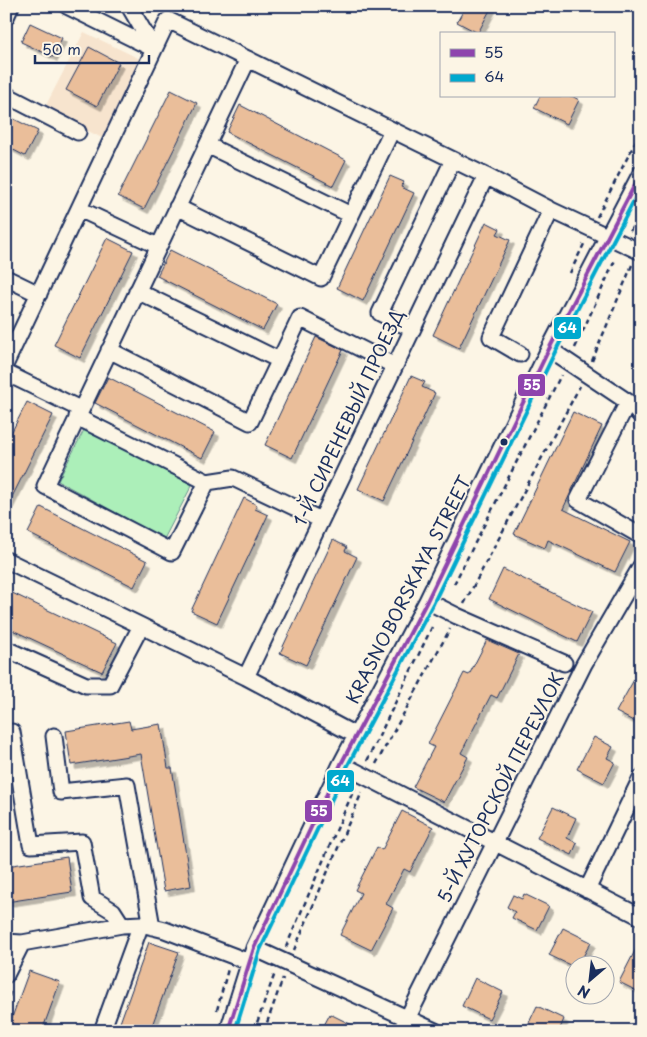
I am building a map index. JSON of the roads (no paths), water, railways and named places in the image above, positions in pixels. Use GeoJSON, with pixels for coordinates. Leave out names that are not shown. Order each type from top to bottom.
{"type":"FeatureCollection","features":[{"type":"Feature","properties":{"kind":"street"},"geometry":{"type":"LineString","coordinates":[[6,17],[11,6]]}},
{"type":"Feature","properties":{"kind":"street"},"geometry":{"type":"LineString","coordinates":[[67,6],[154,50]]}},
{"type":"Feature","properties":{"kind":"street"},"geometry":{"type":"LineString","coordinates":[[129,6],[154,50]]}},
{"type":"Feature","properties":{"kind":"street"},"geometry":{"type":"LineString","coordinates":[[6,363],[168,20],[454,160],[550,210],[640,251]]}},
{"type":"Feature","properties":{"kind":"street"},"geometry":{"type":"LineString","coordinates":[[207,482],[172,552],[45,486],[248,59]]}},
{"type":"Feature","properties":{"kind":"street"},"geometry":{"type":"LineString","coordinates":[[6,95],[78,132]]}},
{"type":"Feature","properties":{"kind":"street"},"geometry":{"type":"LineString","coordinates":[[177,207],[321,278],[392,130]]}},
{"type":"Feature","properties":{"kind":"street"},"geometry":{"type":"LineString","coordinates":[[207,145],[351,215]]}},
{"type":"Feature","properties":{"kind":"street"},"geometry":{"type":"LineString","coordinates":[[412,329],[380,313],[454,160]]}},
{"type":"Feature","properties":{"kind":"street","name":"KRASNOBORSKAYA STREET"},"geometry":{"type":"LineString","coordinates":[[228,1031],[254,948],[341,764],[427,601],[549,349],[641,173]]}},
{"type":"Feature","properties":{"kind":"street","name":"1-Й СИРЕНЕВЫЙ ПРОЕЗД"},"geometry":{"type":"LineString","coordinates":[[246,678],[486,176]]}},
{"type":"Feature","properties":{"kind":"street"},"geometry":{"type":"LineString","coordinates":[[79,209],[158,246]]}},
{"type":"Feature","properties":{"kind":"street"},"geometry":{"type":"LineString","coordinates":[[520,354],[491,337],[550,210]]}},
{"type":"Feature","properties":{"kind":"street"},"geometry":{"type":"LineString","coordinates":[[6,278],[39,294]]}},
{"type":"Feature","properties":{"kind":"street"},"geometry":{"type":"LineString","coordinates":[[137,291],[279,360]]}},
{"type":"Feature","properties":{"kind":"street"},"geometry":{"type":"LineString","coordinates":[[108,350],[250,422],[300,318],[395,366]]}},
{"type":"Feature","properties":{"kind":"street"},"geometry":{"type":"LineString","coordinates":[[549,349],[628,402],[641,416]]}},
{"type":"Feature","properties":{"kind":"street"},"geometry":{"type":"LineString","coordinates":[[6,374],[80,409],[77,417]]}},
{"type":"Feature","properties":{"kind":"street"},"geometry":{"type":"LineString","coordinates":[[628,402],[578,500],[641,536]]}},
{"type":"Feature","properties":{"kind":"street"},"geometry":{"type":"LineString","coordinates":[[77,417],[207,482],[233,478],[321,520]]}},
{"type":"Feature","properties":{"kind":"street"},"geometry":{"type":"LineString","coordinates":[[6,560],[246,678],[357,736]]}},
{"type":"Feature","properties":{"kind":"street","name":"5-Й ХУТОРСКОЙ ПЕРЕУЛОК"},"geometry":{"type":"LineString","coordinates":[[404,1024],[584,664],[641,566]]}},
{"type":"Feature","properties":{"kind":"street"},"geometry":{"type":"LineString","coordinates":[[427,601],[564,663]]}},
{"type":"Feature","properties":{"kind":"street"},"geometry":{"type":"LineString","coordinates":[[6,649],[86,685],[110,685],[141,626]]}},
{"type":"Feature","properties":{"kind":"street"},"geometry":{"type":"LineString","coordinates":[[12,732],[32,846],[82,842],[92,898],[114,911],[122,925]]}},
{"type":"Feature","properties":{"kind":"street"},"geometry":{"type":"LineString","coordinates":[[54,736],[61,792],[127,785],[147,926],[102,1031]]}},
{"type":"Feature","properties":{"kind":"street"},"geometry":{"type":"LineString","coordinates":[[341,764],[641,917]]}},
{"type":"Feature","properties":{"kind":"street"},"geometry":{"type":"LineString","coordinates":[[587,890],[641,778]]}},
{"type":"Feature","properties":{"kind":"street"},"geometry":{"type":"LineString","coordinates":[[6,942],[22,943],[122,925],[147,926],[165,930],[249,962]]}},
{"type":"Feature","properties":{"kind":"street"},"geometry":{"type":"LineString","coordinates":[[6,975],[22,943]]}},
{"type":"Feature","properties":{"kind":"street"},"geometry":{"type":"LineString","coordinates":[[254,948],[288,963],[404,1024],[436,1031]]}}]}
